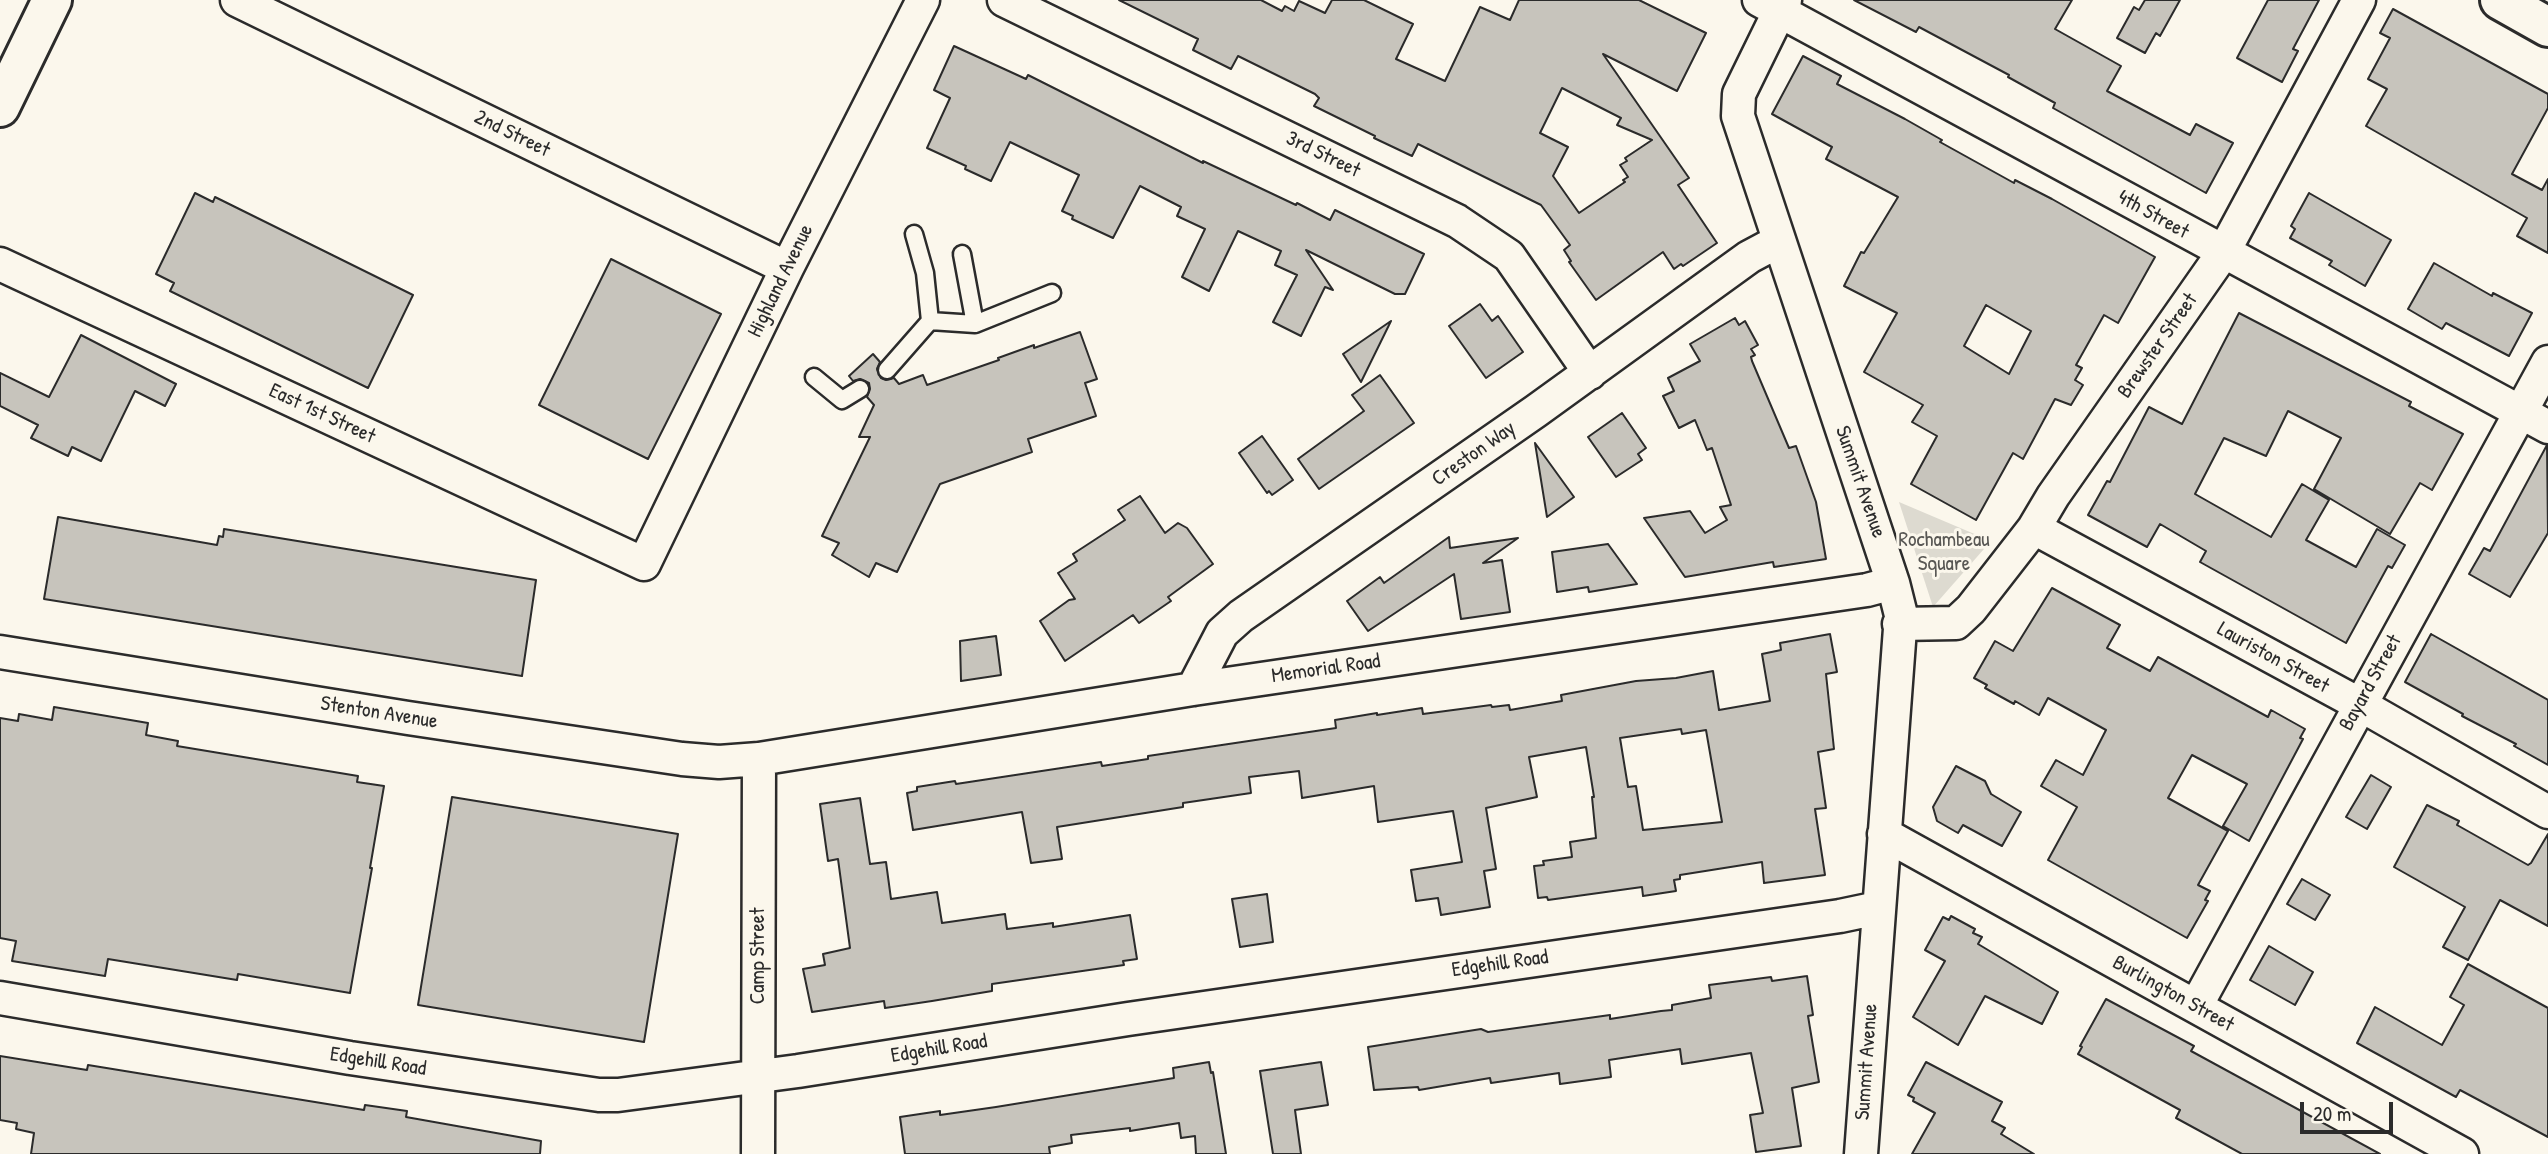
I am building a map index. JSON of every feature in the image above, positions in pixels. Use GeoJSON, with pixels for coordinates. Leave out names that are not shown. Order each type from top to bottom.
{"type":"FeatureCollection","features":[{"type":"Feature","properties":{"kind":"main road"},"geometry":{"type":"LineString","coordinates":[[0,107],[52,0]]}},
{"type":"Feature","properties":{"kind":"main road"},"geometry":{"type":"LineString","coordinates":[[2500,0],[2548,27]]}},
{"type":"Feature","properties":{"kind":"street","name":"2nd Street"},"geometry":{"type":"LineString","coordinates":[[237,0],[787,268]]}},
{"type":"Feature","properties":{"kind":"street","name":"Highland Avenue"},"geometry":{"type":"LineString","coordinates":[[644,564],[787,268],[923,0]]}},
{"type":"Feature","properties":{"kind":"street","name":"3rd Street"},"geometry":{"type":"LineString","coordinates":[[1004,0],[1457,221],[1508,256],[1590,373]]}},
{"type":"Feature","properties":{"kind":"street","name":"Brewster Street"},"geometry":{"type":"LineString","coordinates":[[1899,624],[1956,623],[1971,609],[2034,527],[2223,253],[2359,0]]}},
{"type":"Feature","properties":{"kind":"street","name":"4th Street"},"geometry":{"type":"LineString","coordinates":[[1775,3],[2223,253],[2548,427]]}},
{"type":"Feature","properties":{"kind":"street","name":"Summit Avenue"},"geometry":{"type":"LineString","coordinates":[[1775,3],[1739,94],[1738,116],[1893,583],[1901,615],[1861,1154]]}},
{"type":"Feature","properties":{"kind":"street","name":"Creston Way"},"geometry":{"type":"LineString","coordinates":[[1193,689],[1222,633],[1241,616],[1590,373],[1749,257],[1779,241]]}},
{"type":"Feature","properties":{"kind":"street","name":"East 1st Street"},"geometry":{"type":"LineString","coordinates":[[0,264],[644,564]]}},
{"type":"Feature","properties":{"kind":"street","name":"Bayard Street"},"geometry":{"type":"LineString","coordinates":[[2196,1006],[2548,362]]}},
{"type":"Feature","properties":{"kind":"street","name":"Lauriston Street"},"geometry":{"type":"LineString","coordinates":[[2034,527],[2359,704],[2548,812]]}},
{"type":"Feature","properties":{"kind":"street","name":"Memorial Road"},"geometry":{"type":"LineString","coordinates":[[759,759],[1193,689],[1853,592],[1893,583]]}},
{"type":"Feature","properties":{"kind":"street","name":"Stenton Avenue"},"geometry":{"type":"LineString","coordinates":[[0,652],[682,759],[719,762],[759,759]]}},
{"type":"Feature","properties":{"kind":"street","name":"Camp Street"},"geometry":{"type":"LineString","coordinates":[[758,1154],[759,759]]}},
{"type":"Feature","properties":{"kind":"street","name":"Burlington Street"},"geometry":{"type":"LineString","coordinates":[[1884,834],[2462,1154]]}},
{"type":"Feature","properties":{"kind":"street","name":"Edgehill Road"},"geometry":{"type":"LineString","coordinates":[[0,998],[350,1058],[599,1095],[618,1095],[1840,916],[1878,908]]}},
{"type":"Feature","properties":{"kind":"lane"},"geometry":{"type":"LineString","coordinates":[[887,370],[930,321],[925,273],[914,234]]}},
{"type":"Feature","properties":{"kind":"lane"},"geometry":{"type":"LineString","coordinates":[[962,254],[975,324]]}},
{"type":"Feature","properties":{"kind":"lane"},"geometry":{"type":"LineString","coordinates":[[930,321],[975,324],[1052,293]]}},
{"type":"Feature","properties":{"kind":"lane"},"geometry":{"type":"LineString","coordinates":[[814,377],[842,400],[860,389]]}},
{"type":"Feature","properties":{"kind":"green space","name":"Rochambeau Square"},"geometry":{"type":"Polygon","coordinates":[[[1899,502],[1991,541],[1933,607],[1899,502]]]}},
{"type":"Feature","properties":{"kind":"building"},"geometry":{"type":"Polygon","coordinates":[[[1119,0],[1261,0],[1282,11],[1285,6],[1294,11],[1299,1],[1325,13],[1332,0],[1364,0],[1413,24],[1396,59],[1445,81],[1480,7],[1510,20],[1519,0],[1639,0],[1706,33],[1677,91],[1603,54],[1689,178],[1678,185],[1717,243],[1674,269],[1663,252],[1596,300],[1569,262],[1571,261],[1564,250],[1570,245],[1541,205],[1418,144],[1412,156],[1374,138],[1375,136],[1314,106],[1319,98],[1315,94],[1238,56],[1231,69],[1193,50],[1198,39],[1119,0]],[[1562,88],[1540,133],[1568,147],[1553,176],[1579,213],[1625,182],[1623,180],[1628,177],[1620,165],[1627,161],[1625,158],[1652,140],[1617,125],[1621,118],[1562,88]]]}},
{"type":"Feature","properties":{"kind":"building"},"geometry":{"type":"Polygon","coordinates":[[[1854,0],[2072,0],[2055,29],[2121,66],[2107,91],[2190,135],[2196,124],[2233,143],[2206,193],[2053,108],[2055,103],[2008,77],[2009,75],[1919,27],[1916,32],[1854,0]]]}},
{"type":"Feature","properties":{"kind":"building"},"geometry":{"type":"Polygon","coordinates":[[[2145,0],[2180,0],[2160,36],[2156,33],[2145,53],[2117,38],[2134,7],[2139,10],[2145,0]]]}},
{"type":"Feature","properties":{"kind":"building"},"geometry":{"type":"Polygon","coordinates":[[[2268,0],[2319,0],[2293,49],[2298,51],[2282,82],[2237,58],[2268,0]]]}},
{"type":"Feature","properties":{"kind":"building"},"geometry":{"type":"Polygon","coordinates":[[[2393,9],[2548,94],[2548,108],[2512,174],[2542,190],[2548,179],[2548,253],[2517,236],[2527,218],[2366,126],[2387,89],[2368,79],[2390,38],[2380,33],[2393,9]]]}},
{"type":"Feature","properties":{"kind":"building"},"geometry":{"type":"Polygon","coordinates":[[[954,46],[1026,79],[1028,75],[1203,163],[1296,205],[1297,203],[1330,220],[1335,210],[1424,254],[1405,294],[1395,294],[1306,250],[1333,290],[1325,287],[1301,336],[1273,322],[1297,275],[1275,265],[1281,251],[1238,231],[1209,291],[1182,277],[1205,229],[1177,216],[1181,207],[1140,186],[1113,238],[1072,219],[1073,216],[1062,211],[1079,175],[1010,142],[991,181],[965,169],[966,166],[927,148],[950,98],[934,90],[954,46]]]}},
{"type":"Feature","properties":{"kind":"building"},"geometry":{"type":"Polygon","coordinates":[[[1803,56],[1841,76],[1837,84],[1905,119],[1942,140],[1940,142],[2014,183],[2015,180],[2052,199],[2155,257],[2118,323],[2104,315],[2076,365],[2082,368],[2075,380],[2083,385],[2071,405],[2055,399],[2023,459],[2013,453],[1976,520],[1911,484],[1937,436],[1912,422],[1923,405],[1864,372],[1897,313],[1844,286],[1861,252],[1864,253],[1898,197],[1826,159],[1832,147],[1772,114],[1803,56]],[[1986,305],[1964,346],[2009,374],[2031,331],[1986,305]]]}},
{"type":"Feature","properties":{"kind":"building"},"geometry":{"type":"Polygon","coordinates":[[[195,193],[213,202],[215,197],[413,295],[368,388],[170,291],[174,283],[156,274],[195,193]]]}},
{"type":"Feature","properties":{"kind":"building"},"geometry":{"type":"Polygon","coordinates":[[[2309,193],[2391,240],[2365,286],[2329,265],[2332,261],[2290,238],[2295,229],[2291,226],[2309,193]]]}},
{"type":"Feature","properties":{"kind":"building"},"geometry":{"type":"Polygon","coordinates":[[[611,259],[721,314],[648,459],[539,405],[611,259]]]}},
{"type":"Feature","properties":{"kind":"building"},"geometry":{"type":"Polygon","coordinates":[[[2434,263],[2492,296],[2493,293],[2532,313],[2509,356],[2446,323],[2442,329],[2408,309],[2434,263]]]}},
{"type":"Feature","properties":{"kind":"building"},"geometry":{"type":"Polygon","coordinates":[[[1480,304],[1492,321],[1498,316],[1523,352],[1486,378],[1449,326],[1480,304]]]}},
{"type":"Feature","properties":{"kind":"building"},"geometry":{"type":"Polygon","coordinates":[[[2239,313],[2411,402],[2409,406],[2463,434],[2432,490],[2420,483],[2390,534],[2314,489],[2341,438],[2288,411],[2266,456],[2224,438],[2195,494],[2271,537],[2302,484],[2329,500],[2306,540],[2356,567],[2377,529],[2405,545],[2392,568],[2388,566],[2346,643],[2200,562],[2206,551],[2160,524],[2147,547],[2088,515],[2107,481],[2110,482],[2149,407],[2182,424],[2239,313]]]}},
{"type":"Feature","properties":{"kind":"building"},"geometry":{"type":"Polygon","coordinates":[[[1735,318],[1739,325],[1745,321],[1758,345],[1751,349],[1755,355],[1751,357],[1752,361],[1789,448],[1796,446],[1816,502],[1826,559],[1774,567],[1773,562],[1685,577],[1644,518],[1690,511],[1705,533],[1727,520],[1720,507],[1731,505],[1712,448],[1707,450],[1695,420],[1679,428],[1663,396],[1674,391],[1668,378],[1700,361],[1690,344],[1735,318]]]}},
{"type":"Feature","properties":{"kind":"building"},"geometry":{"type":"Polygon","coordinates":[[[1391,321],[1361,382],[1343,354],[1391,321]]]}},
{"type":"Feature","properties":{"kind":"building"},"geometry":{"type":"Polygon","coordinates":[[[1080,332],[1097,379],[1085,383],[1096,416],[1028,439],[1032,452],[940,484],[897,572],[876,563],[869,577],[832,555],[839,543],[822,536],[870,437],[859,437],[874,405],[867,397],[869,383],[860,379],[853,381],[849,376],[873,354],[880,362],[877,369],[881,378],[894,378],[899,384],[923,375],[927,385],[1034,345],[1034,348],[1080,332]]]}},
{"type":"Feature","properties":{"kind":"building"},"geometry":{"type":"Polygon","coordinates":[[[81,335],[176,384],[165,406],[135,391],[101,461],[72,447],[68,456],[31,438],[38,425],[0,406],[0,373],[49,397],[81,335]]]}},
{"type":"Feature","properties":{"kind":"building"},"geometry":{"type":"Polygon","coordinates":[[[1380,375],[1414,423],[1319,489],[1298,459],[1364,411],[1352,395],[1380,375]]]}},
{"type":"Feature","properties":{"kind":"building"},"geometry":{"type":"Polygon","coordinates":[[[1622,413],[1646,448],[1638,454],[1642,460],[1616,477],[1588,437],[1622,413]]]}},
{"type":"Feature","properties":{"kind":"building"},"geometry":{"type":"Polygon","coordinates":[[[1262,436],[1293,480],[1272,495],[1269,491],[1267,493],[1239,453],[1262,436]]]}},
{"type":"Feature","properties":{"kind":"building"},"geometry":{"type":"Polygon","coordinates":[[[1535,443],[1574,497],[1547,517],[1535,443]]]}},
{"type":"Feature","properties":{"kind":"building"},"geometry":{"type":"Polygon","coordinates":[[[2547,445],[2548,533],[2510,597],[2469,574],[2484,548],[2490,551],[2547,445]]]}},
{"type":"Feature","properties":{"kind":"building"},"geometry":{"type":"Polygon","coordinates":[[[1140,496],[1165,533],[1178,523],[1187,528],[1213,564],[1168,597],[1171,601],[1139,623],[1133,615],[1065,661],[1040,621],[1069,600],[1075,599],[1058,573],[1077,561],[1073,554],[1125,520],[1118,510],[1140,496]]]}},
{"type":"Feature","properties":{"kind":"building"},"geometry":{"type":"Polygon","coordinates":[[[58,517],[217,545],[219,536],[223,537],[224,529],[536,580],[522,676],[44,599],[58,517]]]}},
{"type":"Feature","properties":{"kind":"building"},"geometry":{"type":"Polygon","coordinates":[[[1449,537],[1450,548],[1518,538],[1483,563],[1502,560],[1510,612],[1461,619],[1454,574],[1368,631],[1347,601],[1380,577],[1384,583],[1449,537]]]}},
{"type":"Feature","properties":{"kind":"building"},"geometry":{"type":"Polygon","coordinates":[[[1608,544],[1637,584],[1589,592],[1588,587],[1557,592],[1552,552],[1608,544]]]}},
{"type":"Feature","properties":{"kind":"building"},"geometry":{"type":"Polygon","coordinates":[[[2052,588],[2120,625],[2107,648],[2150,671],[2158,657],[2268,717],[2271,710],[2305,729],[2300,738],[2303,739],[2249,841],[2223,826],[2247,784],[2192,755],[2168,798],[2228,831],[2198,885],[2210,891],[2205,900],[2208,901],[2187,938],[2048,860],[2077,807],[2041,786],[2056,760],[2083,775],[2106,730],[2048,698],[2039,715],[1985,688],[1987,685],[1974,678],[1995,641],[2013,651],[2052,588]]]}},
{"type":"Feature","properties":{"kind":"building"},"geometry":{"type":"Polygon","coordinates":[[[1830,634],[1837,672],[1826,674],[1834,749],[1818,752],[1826,808],[1815,809],[1825,875],[1764,883],[1762,862],[1680,875],[1680,879],[1674,880],[1676,891],[1643,896],[1642,887],[1548,900],[1547,897],[1538,898],[1534,866],[1544,865],[1543,861],[1572,857],[1570,842],[1596,838],[1594,797],[1586,747],[1529,757],[1537,797],[1486,808],[1496,869],[1484,871],[1490,907],[1441,915],[1438,898],[1416,901],[1411,870],[1462,862],[1453,811],[1378,822],[1374,786],[1302,798],[1299,771],[1249,777],[1251,793],[1057,827],[1062,859],[1031,863],[1022,812],[913,830],[907,793],[917,791],[917,787],[955,781],[956,784],[1101,762],[1102,766],[1148,759],[1148,756],[1336,728],[1335,720],[1377,713],[1422,708],[1423,714],[1491,705],[1509,705],[1510,710],[1562,701],[1561,695],[1636,681],[1676,678],[1713,671],[1719,710],[1770,701],[1762,654],[1781,650],[1780,643],[1830,634]],[[1681,729],[1620,738],[1628,787],[1636,786],[1643,830],[1722,822],[1706,730],[1682,734],[1681,729]]]}},
{"type":"Feature","properties":{"kind":"building"},"geometry":{"type":"Polygon","coordinates":[[[2431,634],[2548,700],[2548,765],[2405,682],[2431,634]]]}},
{"type":"Feature","properties":{"kind":"building"},"geometry":{"type":"Polygon","coordinates":[[[996,636],[1001,675],[961,681],[960,641],[996,636]]]}},
{"type":"Feature","properties":{"kind":"building"},"geometry":{"type":"Polygon","coordinates":[[[54,707],[148,723],[146,735],[178,741],[177,746],[358,776],[357,782],[384,786],[350,993],[238,974],[237,980],[108,959],[105,976],[12,961],[16,941],[0,938],[0,718],[18,721],[19,714],[52,720],[54,707]]]}},
{"type":"Feature","properties":{"kind":"building"},"geometry":{"type":"Polygon","coordinates":[[[1956,766],[1985,781],[1991,794],[2021,812],[2002,846],[1963,825],[1958,833],[1937,821],[1933,807],[1956,766]]]}},
{"type":"Feature","properties":{"kind":"building"},"geometry":{"type":"Polygon","coordinates":[[[2371,775],[2391,787],[2367,829],[2346,817],[2371,775]]]}},
{"type":"Feature","properties":{"kind":"building"},"geometry":{"type":"Polygon","coordinates":[[[452,797],[678,834],[644,1042],[418,1005],[452,797]]]}},
{"type":"Feature","properties":{"kind":"building"},"geometry":{"type":"Polygon","coordinates":[[[860,798],[870,864],[886,862],[891,899],[937,892],[942,923],[1005,914],[1007,929],[1053,923],[1053,927],[1130,915],[1137,959],[1123,961],[1124,965],[992,984],[992,991],[932,1001],[885,1008],[884,1001],[812,1012],[803,969],[825,965],[823,954],[850,948],[838,859],[828,861],[820,804],[860,798]]]}},
{"type":"Feature","properties":{"kind":"building"},"geometry":{"type":"Polygon","coordinates":[[[2427,805],[2459,821],[2457,825],[2528,865],[2548,834],[2548,926],[2500,900],[2468,960],[2443,947],[2465,907],[2394,867],[2427,805]]]}},
{"type":"Feature","properties":{"kind":"building"},"geometry":{"type":"Polygon","coordinates":[[[2302,879],[2330,895],[2315,920],[2287,904],[2302,879]]]}},
{"type":"Feature","properties":{"kind":"building"},"geometry":{"type":"Polygon","coordinates":[[[1267,894],[1273,942],[1240,947],[1232,899],[1267,894]]]}},
{"type":"Feature","properties":{"kind":"building"},"geometry":{"type":"Polygon","coordinates":[[[1951,916],[1975,929],[1973,933],[1982,937],[1978,944],[2058,992],[2042,1024],[1985,996],[1958,1045],[1913,1017],[1945,961],[1925,950],[1943,917],[1949,920],[1951,916]]]}},
{"type":"Feature","properties":{"kind":"building"},"geometry":{"type":"Polygon","coordinates":[[[2269,946],[2313,972],[2295,1005],[2250,980],[2269,946]]]}},
{"type":"Feature","properties":{"kind":"building"},"geometry":{"type":"Polygon","coordinates":[[[2468,964],[2548,1008],[2548,1137],[2460,1090],[2456,1097],[2357,1043],[2375,1007],[2442,1045],[2464,1005],[2450,997],[2468,964]]]}},
{"type":"Feature","properties":{"kind":"building"},"geometry":{"type":"Polygon","coordinates":[[[1807,976],[1813,1015],[1808,1016],[1819,1082],[1792,1088],[1801,1146],[1756,1152],[1750,1115],[1763,1113],[1751,1053],[1682,1064],[1680,1049],[1609,1060],[1611,1077],[1560,1084],[1559,1073],[1491,1083],[1490,1078],[1419,1090],[1418,1087],[1374,1090],[1368,1047],[1481,1029],[1488,1032],[1610,1015],[1610,1019],[1672,1010],[1672,1005],[1711,998],[1709,985],[1771,977],[1772,981],[1807,976]]]}},
{"type":"Feature","properties":{"kind":"building"},"geometry":{"type":"Polygon","coordinates":[[[2106,999],[2194,1046],[2191,1051],[2380,1154],[2242,1154],[2176,1118],[2180,1110],[2078,1054],[2106,999]]]}},
{"type":"Feature","properties":{"kind":"building"},"geometry":{"type":"Polygon","coordinates":[[[0,1056],[87,1070],[88,1065],[364,1110],[365,1105],[407,1111],[406,1117],[541,1141],[540,1154],[31,1154],[34,1133],[16,1129],[17,1123],[0,1120],[0,1056]]]}},
{"type":"Feature","properties":{"kind":"building"},"geometry":{"type":"Polygon","coordinates":[[[1209,1062],[1211,1073],[1213,1072],[1226,1154],[1196,1154],[1195,1136],[1181,1138],[1179,1123],[1130,1131],[1130,1128],[1071,1135],[1072,1143],[1049,1147],[1050,1154],[905,1154],[900,1117],[940,1111],[940,1115],[1174,1078],[1173,1068],[1209,1062]]]}},
{"type":"Feature","properties":{"kind":"building"},"geometry":{"type":"Polygon","coordinates":[[[1321,1062],[1328,1105],[1295,1110],[1301,1154],[1273,1154],[1260,1071],[1321,1062]]]}},
{"type":"Feature","properties":{"kind":"building"},"geometry":{"type":"Polygon","coordinates":[[[1926,1062],[2002,1102],[1992,1121],[2005,1128],[2001,1134],[2034,1154],[1912,1154],[1935,1113],[1913,1101],[1914,1098],[1908,1095],[1926,1062]]]}}]}
